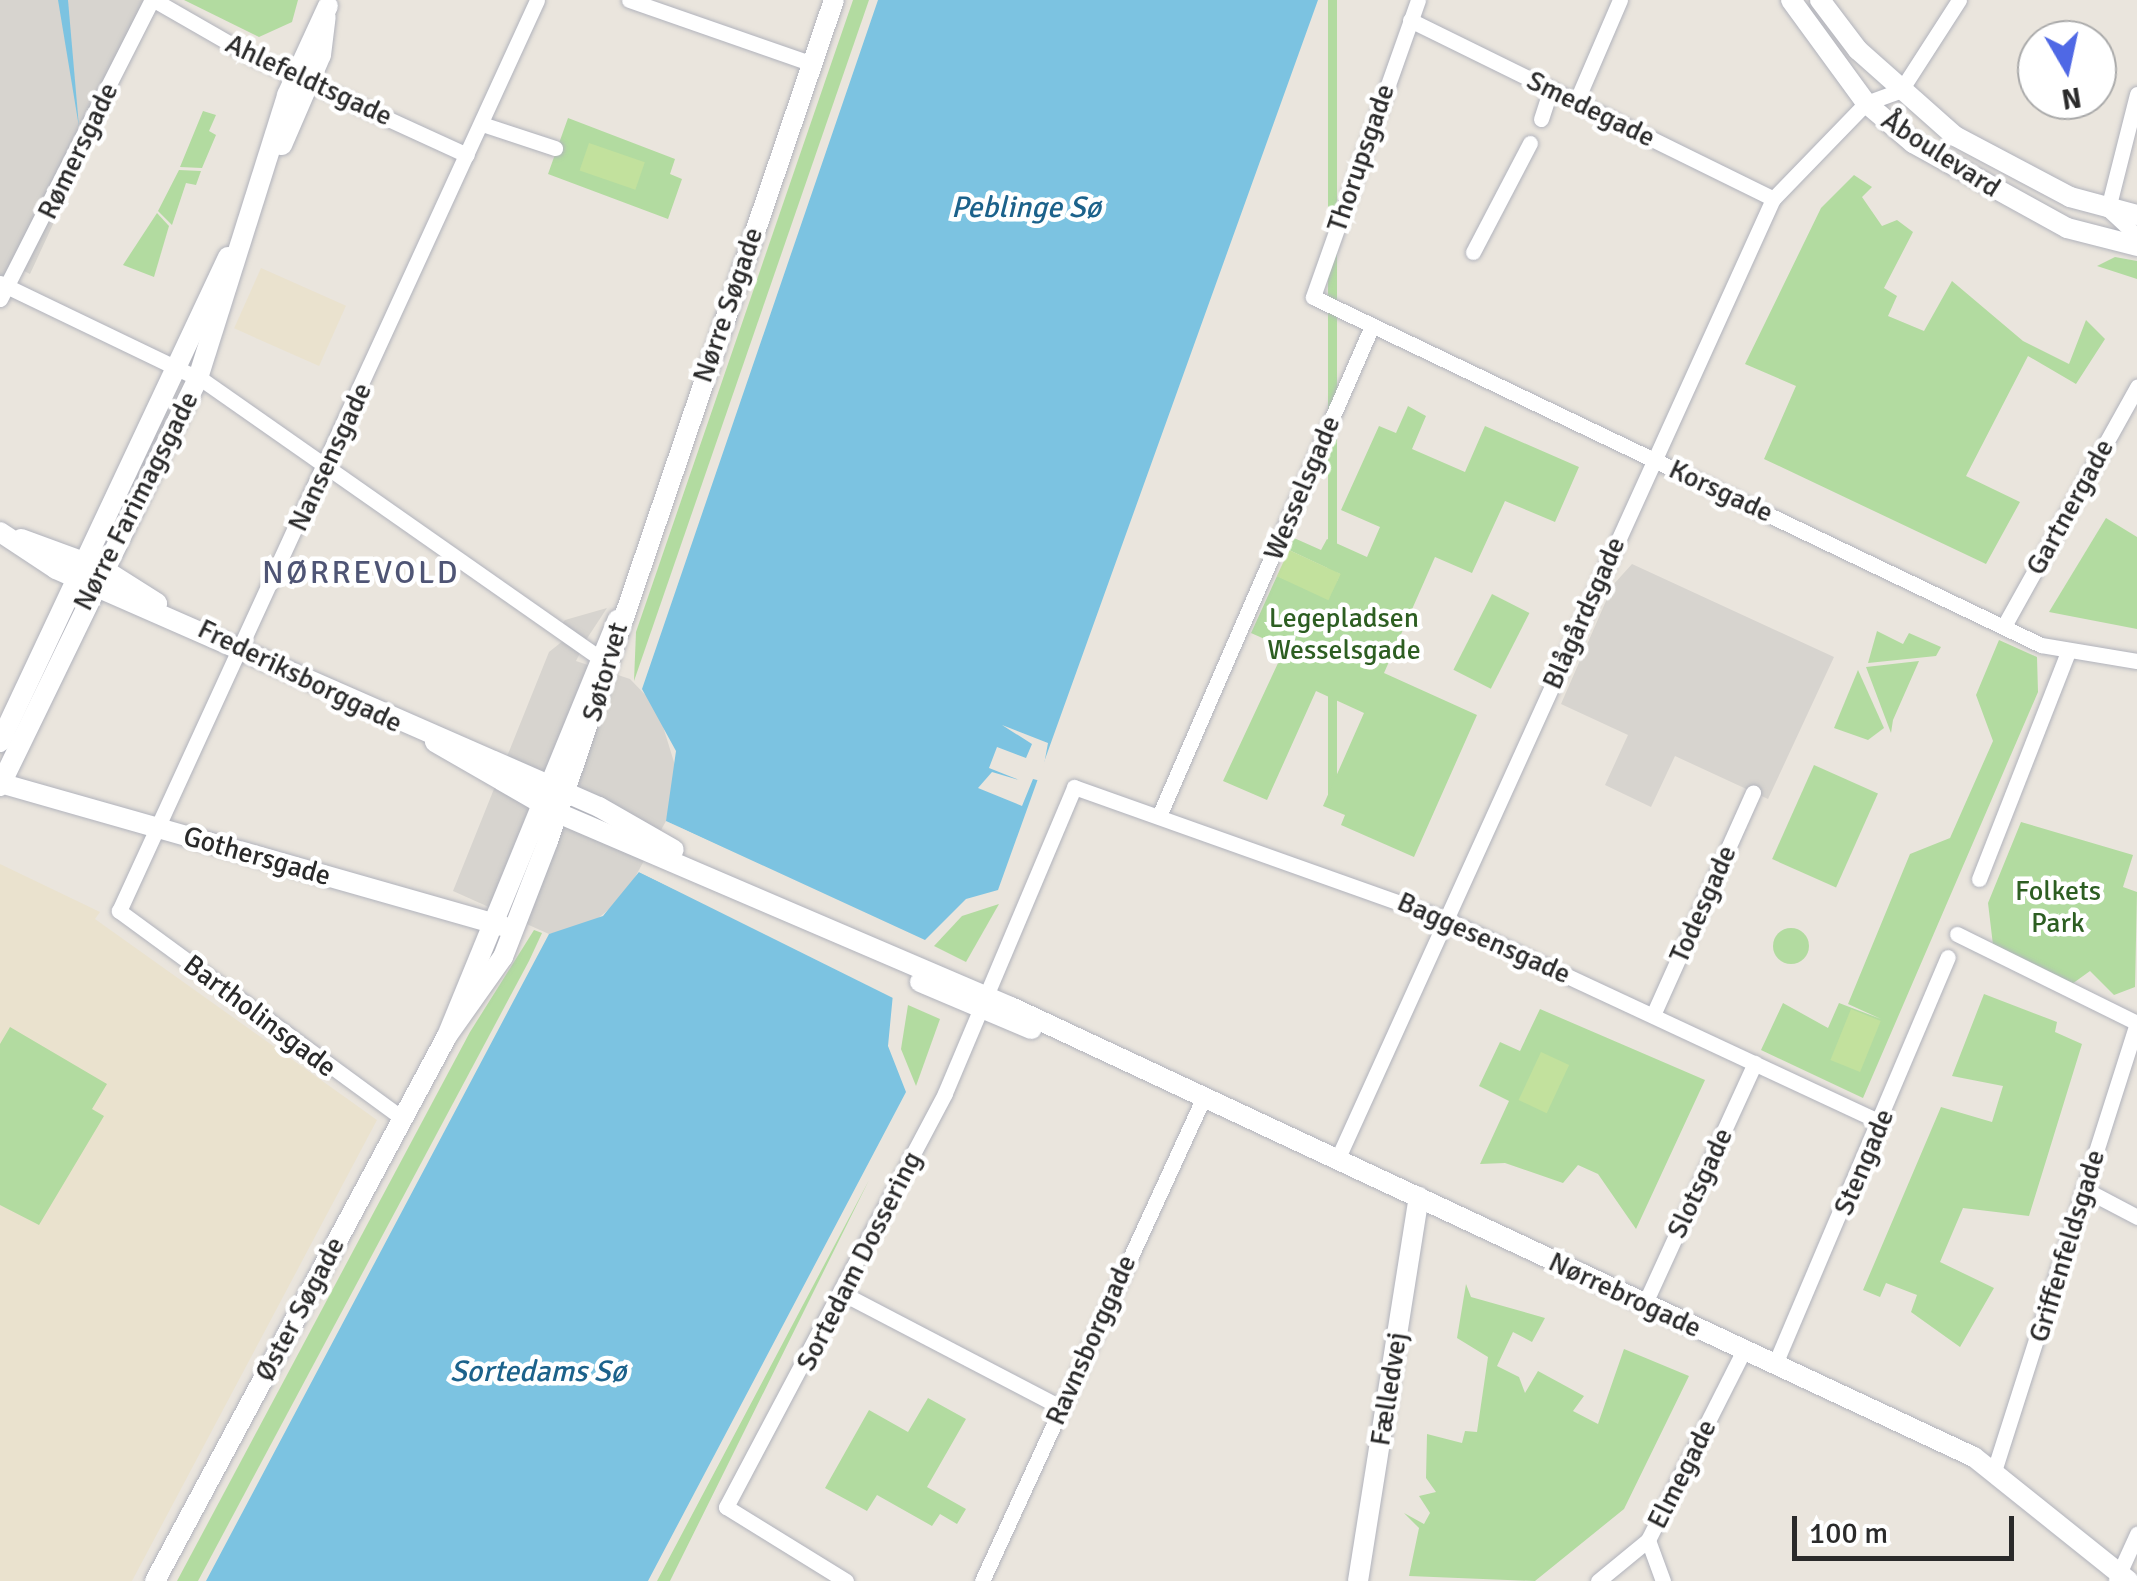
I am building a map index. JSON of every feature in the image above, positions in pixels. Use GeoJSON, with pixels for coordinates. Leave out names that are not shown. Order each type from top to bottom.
{"type":"FeatureCollection","features":[{"type":"Feature","properties":{"kind":"street","name":"Ahlefeldtsgade"},"geometry":{"type":"LineString","coordinates":[[153,0],[303,78],[467,155]]}},
{"type":"Feature","properties":{"kind":"street","name":"Rømersgade"},"geometry":{"type":"LineString","coordinates":[[3,290],[153,0]]}},
{"type":"Feature","properties":{"kind":"street","name":"Nansensgade"},"geometry":{"type":"LineString","coordinates":[[119,912],[537,0]]}},
{"type":"Feature","properties":{"kind":"street"},"geometry":{"type":"LineString","coordinates":[[628,0],[813,64]]}},
{"type":"Feature","properties":{"kind":"street","name":"Nørre Søgade"},"geometry":{"type":"LineString","coordinates":[[624,610],[834,0]]}},
{"type":"Feature","properties":{"kind":"street","name":"Thorupsgade"},"geometry":{"type":"LineString","coordinates":[[1313,297],[1418,0]]}},
{"type":"Feature","properties":{"kind":"street"},"geometry":{"type":"LineString","coordinates":[[1576,102],[1620,0]]}},
{"type":"Feature","properties":{"kind":"street","name":"Åboulevard"},"geometry":{"type":"LineString","coordinates":[[1791,0],[1871,100],[1998,194],[2067,228],[2137,246]]}},
{"type":"Feature","properties":{"kind":"street"},"geometry":{"type":"LineString","coordinates":[[1871,100],[1901,90],[1959,0]]}},
{"type":"Feature","properties":{"kind":"street","name":"Nørre Farimagsgade"},"geometry":{"type":"LineString","coordinates":[[0,742],[188,374],[329,3]]}},
{"type":"Feature","properties":{"kind":"street"},"geometry":{"type":"LineString","coordinates":[[1807,22],[1826,3]]}},
{"type":"Feature","properties":{"kind":"street","name":"Åboulevard"},"geometry":{"type":"LineString","coordinates":[[1826,3],[1901,90],[1994,159],[2108,209],[2137,215]]}},
{"type":"Feature","properties":{"kind":"street","name":"Smedegade"},"geometry":{"type":"LineString","coordinates":[[1410,20],[1773,199]]}},
{"type":"Feature","properties":{"kind":"street"},"geometry":{"type":"LineString","coordinates":[[1542,119],[1551,89]]}},
{"type":"Feature","properties":{"kind":"street"},"geometry":{"type":"LineString","coordinates":[[2137,94],[2108,209],[2137,236]]}},
{"type":"Feature","properties":{"kind":"street","name":"Blågårdsgade"},"geometry":{"type":"LineString","coordinates":[[1337,1160],[1773,199],[1871,100]]}},
{"type":"Feature","properties":{"kind":"street"},"geometry":{"type":"LineString","coordinates":[[482,124],[555,148]]}},
{"type":"Feature","properties":{"kind":"street"},"geometry":{"type":"LineString","coordinates":[[1473,252],[1530,142]]}},
{"type":"Feature","properties":{"kind":"street"},"geometry":{"type":"LineString","coordinates":[[3,290],[188,374],[597,656]]}},
{"type":"Feature","properties":{"kind":"street","name":"Korsgade"},"geometry":{"type":"LineString","coordinates":[[1313,297],[2067,654],[2137,661]]}},
{"type":"Feature","properties":{"kind":"street","name":"Wesselsgade"},"geometry":{"type":"LineString","coordinates":[[1159,816],[1372,326]]}},
{"type":"Feature","properties":{"kind":"street","name":"Gartnergade"},"geometry":{"type":"LineString","coordinates":[[2004,626],[2137,388]]}},
{"type":"Feature","properties":{"kind":"street","name":"Frederiksborggade"},"geometry":{"type":"LineString","coordinates":[[5,534],[435,742],[558,813],[723,880]]}},
{"type":"Feature","properties":{"kind":"street","name":"Nørre Farimagsgade"},"geometry":{"type":"LineString","coordinates":[[0,784],[88,573]]}},
{"type":"Feature","properties":{"kind":"street","name":"Søtorvet"},"geometry":{"type":"LineString","coordinates":[[447,1036],[544,782],[597,656],[624,610]]}},
{"type":"Feature","properties":{"kind":"street","name":"Søtorvet"},"geometry":{"type":"LineString","coordinates":[[447,1036],[514,929],[566,792],[624,610]]}},
{"type":"Feature","properties":{"kind":"street"},"geometry":{"type":"LineString","coordinates":[[1980,879],[2067,654]]}},
{"type":"Feature","properties":{"kind":"street","name":"Frederiksborggade"},"geometry":{"type":"LineString","coordinates":[[435,742],[566,792],[723,880]]}},
{"type":"Feature","properties":{"kind":"street","name":"Gothersgade"},"geometry":{"type":"LineString","coordinates":[[0,784],[514,929]]}},
{"type":"Feature","properties":{"kind":"street","name":"Baggesensgade"},"geometry":{"type":"LineString","coordinates":[[1074,787],[1445,920],[1881,1122]]}},
{"type":"Feature","properties":{"kind":"street","name":"Sortedam Dossering"},"geometry":{"type":"LineString","coordinates":[[846,1581],[726,1507],[842,1293],[984,1004],[1074,787]]}},
{"type":"Feature","properties":{"kind":"street","name":"Todesgade"},"geometry":{"type":"LineString","coordinates":[[1653,1015],[1753,792]]}},
{"type":"Feature","properties":{"kind":"street","name":"Nørrebrogade"},"geometry":{"type":"LineString","coordinates":[[723,880],[984,1004],[1419,1197],[1995,1468],[2121,1578]]}},
{"type":"Feature","properties":{"kind":"street","name":"Bartholinsgade"},"geometry":{"type":"LineString","coordinates":[[119,912],[402,1118]]}},
{"type":"Feature","properties":{"kind":"street"},"geometry":{"type":"LineString","coordinates":[[1957,934],[2137,1023]]}},
{"type":"Feature","properties":{"kind":"street","name":"Stengade"},"geometry":{"type":"LineString","coordinates":[[1775,1364],[1948,957]]}},
{"type":"Feature","properties":{"kind":"street","name":"Griffenfeldsgade"},"geometry":{"type":"LineString","coordinates":[[1995,1468],[2137,1023]]}},
{"type":"Feature","properties":{"kind":"street","name":"Øster Søgade"},"geometry":{"type":"LineString","coordinates":[[154,1581],[447,1036]]}},
{"type":"Feature","properties":{"kind":"street","name":"Slotsgade"},"geometry":{"type":"LineString","coordinates":[[1644,1304],[1755,1063]]}},
{"type":"Feature","properties":{"kind":"street"},"geometry":{"type":"LineString","coordinates":[[2119,1076],[2137,1079]]}},
{"type":"Feature","properties":{"kind":"street","name":"Ravnsborggade"},"geometry":{"type":"LineString","coordinates":[[982,1581],[1202,1100]]}},
{"type":"Feature","properties":{"kind":"street"},"geometry":{"type":"LineString","coordinates":[[2084,1189],[2137,1217]]}},
{"type":"Feature","properties":{"kind":"street","name":"Fælledvej"},"geometry":{"type":"LineString","coordinates":[[1358,1581],[1419,1197]]}},
{"type":"Feature","properties":{"kind":"street"},"geometry":{"type":"LineString","coordinates":[[842,1293],[1060,1407]]}},
{"type":"Feature","properties":{"kind":"street","name":"Elmegade"},"geometry":{"type":"LineString","coordinates":[[1598,1581],[1648,1540],[1744,1350]]}},
{"type":"Feature","properties":{"kind":"street"},"geometry":{"type":"LineString","coordinates":[[2121,1578],[2137,1534]]}},
{"type":"Feature","properties":{"kind":"street"},"geometry":{"type":"LineString","coordinates":[[1648,1540],[1664,1581]]}},
{"type":"Feature","properties":{"kind":"shaded area"},"geometry":{"type":"Polygon","coordinates":[[[0,0],[157,0],[30,274],[16,267],[9,280],[0,276],[0,0]]]}},
{"type":"Feature","properties":{"kind":"shaded area"},"geometry":{"type":"Polygon","coordinates":[[[261,268],[346,306],[319,366],[234,328],[261,268]]]}},
{"type":"Feature","properties":{"kind":"shaded area"},"geometry":{"type":"Polygon","coordinates":[[[1632,564],[1834,657],[1768,799],[1675,756],[1651,807],[1605,785],[1628,735],[1561,704],[1613,585],[1632,564]]]}},
{"type":"Feature","properties":{"kind":"shaded area"},"geometry":{"type":"Polygon","coordinates":[[[607,608],[584,643],[561,625],[565,620],[607,608]]]}},
{"type":"Feature","properties":{"kind":"shaded area"},"geometry":{"type":"Polygon","coordinates":[[[564,640],[580,653],[576,661],[630,679],[657,707],[678,775],[666,821],[624,897],[591,924],[549,934],[453,891],[549,652],[564,640]]]}},
{"type":"Feature","properties":{"kind":"shaded area"},"geometry":{"type":"Polygon","coordinates":[[[0,864],[100,912],[95,919],[377,1120],[132,1581],[0,1581],[0,864]]]}},
{"type":"Feature","properties":{"kind":"green space"},"geometry":{"type":"Polygon","coordinates":[[[184,0],[298,0],[292,22],[259,37],[184,0]]]}},
{"type":"Feature","properties":{"kind":"green space"},"geometry":{"type":"Polygon","coordinates":[[[853,0],[869,0],[634,681],[636,632],[853,0]]]}},
{"type":"Feature","properties":{"kind":"green space"},"geometry":{"type":"Polygon","coordinates":[[[1328,0],[1337,0],[1337,798],[1328,798],[1328,0]]]}},
{"type":"Feature","properties":{"kind":"green space"},"geometry":{"type":"Polygon","coordinates":[[[203,111],[216,115],[209,131],[216,135],[202,168],[180,167],[203,111]]]}},
{"type":"Feature","properties":{"kind":"green space"},"geometry":{"type":"Polygon","coordinates":[[[568,118],[675,159],[670,174],[682,179],[668,219],[548,174],[568,118]]]}},
{"type":"Feature","properties":{"kind":"green space"},"geometry":{"type":"Polygon","coordinates":[[[589,143],[645,162],[635,190],[580,170],[589,143]]]}},
{"type":"Feature","properties":{"kind":"green space"},"geometry":{"type":"Polygon","coordinates":[[[179,170],[201,171],[196,185],[186,183],[172,225],[158,211],[179,170]]]}},
{"type":"Feature","properties":{"kind":"green space"},"geometry":{"type":"Polygon","coordinates":[[[1854,175],[1872,187],[1862,197],[1882,226],[1897,220],[1913,232],[1884,288],[1897,296],[1888,316],[1924,331],[1952,281],[2023,341],[2069,364],[2086,320],[2105,339],[2076,384],[2028,356],[1966,476],[2020,502],[1986,564],[1764,459],[1796,386],[1745,364],[1821,208],[1854,175]]]}},
{"type":"Feature","properties":{"kind":"green space"},"geometry":{"type":"Polygon","coordinates":[[[157,213],[169,226],[154,277],[123,265],[157,213]]]}},
{"type":"Feature","properties":{"kind":"green space"},"geometry":{"type":"Polygon","coordinates":[[[2115,257],[2137,261],[2137,279],[2097,266],[2115,257]]]}},
{"type":"Feature","properties":{"kind":"green space","name":"Legepladsen Wesselsgade"},"geometry":{"type":"Polygon","coordinates":[[[1408,406],[1426,416],[1412,449],[1465,472],[1485,426],[1579,467],[1555,522],[1505,501],[1472,573],[1435,557],[1384,673],[1477,715],[1414,857],[1341,825],[1345,815],[1323,806],[1364,713],[1316,691],[1267,800],[1223,781],[1285,648],[1251,633],[1277,576],[1330,598],[1340,574],[1289,550],[1294,538],[1321,550],[1327,539],[1367,557],[1380,527],[1341,510],[1379,426],[1396,433],[1408,406]]]}},
{"type":"Feature","properties":{"kind":"green space"},"geometry":{"type":"Polygon","coordinates":[[[2106,518],[2137,537],[2137,629],[2049,612],[2106,518]]]}},
{"type":"Feature","properties":{"kind":"green space"},"geometry":{"type":"Polygon","coordinates":[[[1289,550],[1341,574],[1328,600],[1277,576],[1289,550]]]}},
{"type":"Feature","properties":{"kind":"green space"},"geometry":{"type":"Polygon","coordinates":[[[1492,594],[1529,613],[1491,689],[1453,670],[1492,594]]]}},
{"type":"Feature","properties":{"kind":"green space"},"geometry":{"type":"Polygon","coordinates":[[[1877,631],[1903,644],[1909,633],[1941,647],[1936,656],[1868,663],[1877,631]]]}},
{"type":"Feature","properties":{"kind":"green space"},"geometry":{"type":"Polygon","coordinates":[[[1999,640],[2037,657],[2038,692],[1863,1098],[1761,1050],[1783,1003],[1828,1028],[1839,1003],[1881,1019],[1848,1004],[1910,854],[1950,838],[1993,741],[1976,695],[1999,640]]]}},
{"type":"Feature","properties":{"kind":"green space"},"geometry":{"type":"Polygon","coordinates":[[[1919,661],[1893,720],[1891,733],[1866,667],[1919,661]]]}},
{"type":"Feature","properties":{"kind":"green space"},"geometry":{"type":"Polygon","coordinates":[[[1858,670],[1884,728],[1868,740],[1834,728],[1858,670]]]}},
{"type":"Feature","properties":{"kind":"green space"},"geometry":{"type":"Polygon","coordinates":[[[1814,765],[1878,793],[1836,888],[1772,859],[1814,765]]]}},
{"type":"Feature","properties":{"kind":"green space","name":"Folkets Park"},"geometry":{"type":"Polygon","coordinates":[[[2021,822],[2133,855],[2123,887],[2137,892],[2135,987],[2114,995],[2090,971],[2072,984],[1993,945],[1988,903],[2021,822]]]}},
{"type":"Feature","properties":{"kind":"green space"},"geometry":{"type":"Polygon","coordinates":[[[999,904],[966,962],[934,946],[962,916],[999,904]]]}},
{"type":"Feature","properties":{"kind":"green space"},"geometry":{"type":"Polygon","coordinates":[[[1791,928],[1804,933],[1809,946],[1804,959],[1791,964],[1778,959],[1773,946],[1778,933],[1791,928]]]}},
{"type":"Feature","properties":{"kind":"green space"},"geometry":{"type":"Polygon","coordinates":[[[534,930],[542,933],[529,961],[198,1581],[177,1581],[470,1032],[534,930]]]}},
{"type":"Feature","properties":{"kind":"green space"},"geometry":{"type":"Polygon","coordinates":[[[1984,994],[2057,1022],[2055,1032],[2082,1044],[2029,1216],[1963,1208],[1940,1262],[1994,1288],[1960,1347],[1911,1312],[1917,1295],[1886,1283],[1880,1297],[1863,1290],[1941,1107],[1992,1122],[2003,1086],[1952,1076],[1984,994]]]}},
{"type":"Feature","properties":{"kind":"green space"},"geometry":{"type":"Polygon","coordinates":[[[908,1005],[940,1019],[916,1086],[901,1049],[908,1005]]]}},
{"type":"Feature","properties":{"kind":"green space"},"geometry":{"type":"Polygon","coordinates":[[[1540,1009],[1705,1080],[1636,1229],[1598,1174],[1578,1165],[1563,1183],[1505,1163],[1480,1164],[1509,1101],[1479,1086],[1500,1042],[1520,1051],[1540,1009]]]}},
{"type":"Feature","properties":{"kind":"green space"},"geometry":{"type":"Polygon","coordinates":[[[1851,1009],[1881,1021],[1860,1072],[1830,1060],[1851,1009]]]}},
{"type":"Feature","properties":{"kind":"green space"},"geometry":{"type":"Polygon","coordinates":[[[10,1027],[107,1084],[92,1109],[104,1116],[39,1225],[0,1205],[0,1044],[10,1027]]]}},
{"type":"Feature","properties":{"kind":"green space"},"geometry":{"type":"Polygon","coordinates":[[[1541,1052],[1569,1065],[1547,1113],[1519,1100],[1541,1052]]]}},
{"type":"Feature","properties":{"kind":"green space"},"geometry":{"type":"Polygon","coordinates":[[[874,1170],[670,1581],[657,1581],[868,1182],[874,1170]]]}},
{"type":"Feature","properties":{"kind":"green space"},"geometry":{"type":"Polygon","coordinates":[[[1466,1284],[1471,1297],[1545,1318],[1532,1342],[1513,1332],[1497,1366],[1519,1377],[1525,1393],[1538,1371],[1584,1396],[1573,1411],[1598,1424],[1624,1349],[1689,1376],[1624,1509],[1535,1581],[1409,1576],[1419,1528],[1404,1513],[1424,1524],[1430,1513],[1419,1496],[1436,1492],[1426,1478],[1427,1434],[1462,1443],[1465,1431],[1477,1432],[1488,1357],[1457,1338],[1466,1284]]]}},
{"type":"Feature","properties":{"kind":"green space"},"geometry":{"type":"Polygon","coordinates":[[[928,1398],[966,1419],[927,1487],[966,1509],[957,1524],[940,1514],[932,1526],[877,1495],[867,1511],[825,1488],[869,1410],[908,1432],[928,1398]]]}},
{"type":"Feature","properties":{"kind":"water"},"geometry":{"type":"Polygon","coordinates":[[[58,0],[68,0],[79,127],[58,0]]]}},
{"type":"Feature","properties":{"kind":"water","name":"Peblinge Sø"},"geometry":{"type":"Polygon","coordinates":[[[878,0],[1318,0],[998,890],[966,899],[925,940],[666,821],[676,751],[642,689],[878,0]]]}},
{"type":"Feature","properties":{"kind":"water","name":"Sortedams Sø"},"geometry":{"type":"Polygon","coordinates":[[[639,872],[893,994],[888,1046],[906,1092],[648,1581],[206,1581],[549,934],[603,916],[639,872]]]}},
{"type":"Feature","properties":{"kind":"pier"},"geometry":{"type":"Polygon","coordinates":[[[1002,725],[1048,743],[1041,781],[1033,779],[1022,806],[978,788],[992,772],[1019,780],[989,768],[997,747],[1026,758],[1032,744],[1002,725]]]}},
{"type":"Feature","properties":{"kind":"pier"},"geometry":{"type":"Polygon","coordinates":[[[666,821],[918,940],[925,940],[916,945],[666,821]]]}},
{"type":"Feature","properties":{"kind":"pier"},"geometry":{"type":"Polygon","coordinates":[[[641,868],[895,989],[897,1000],[639,872],[641,868]]]}},
{"type":"Feature","properties":{"kind":"district","name":"NØRREVOLD"},"geometry":{"type":"Point","coordinates":[361,573]}}]}
